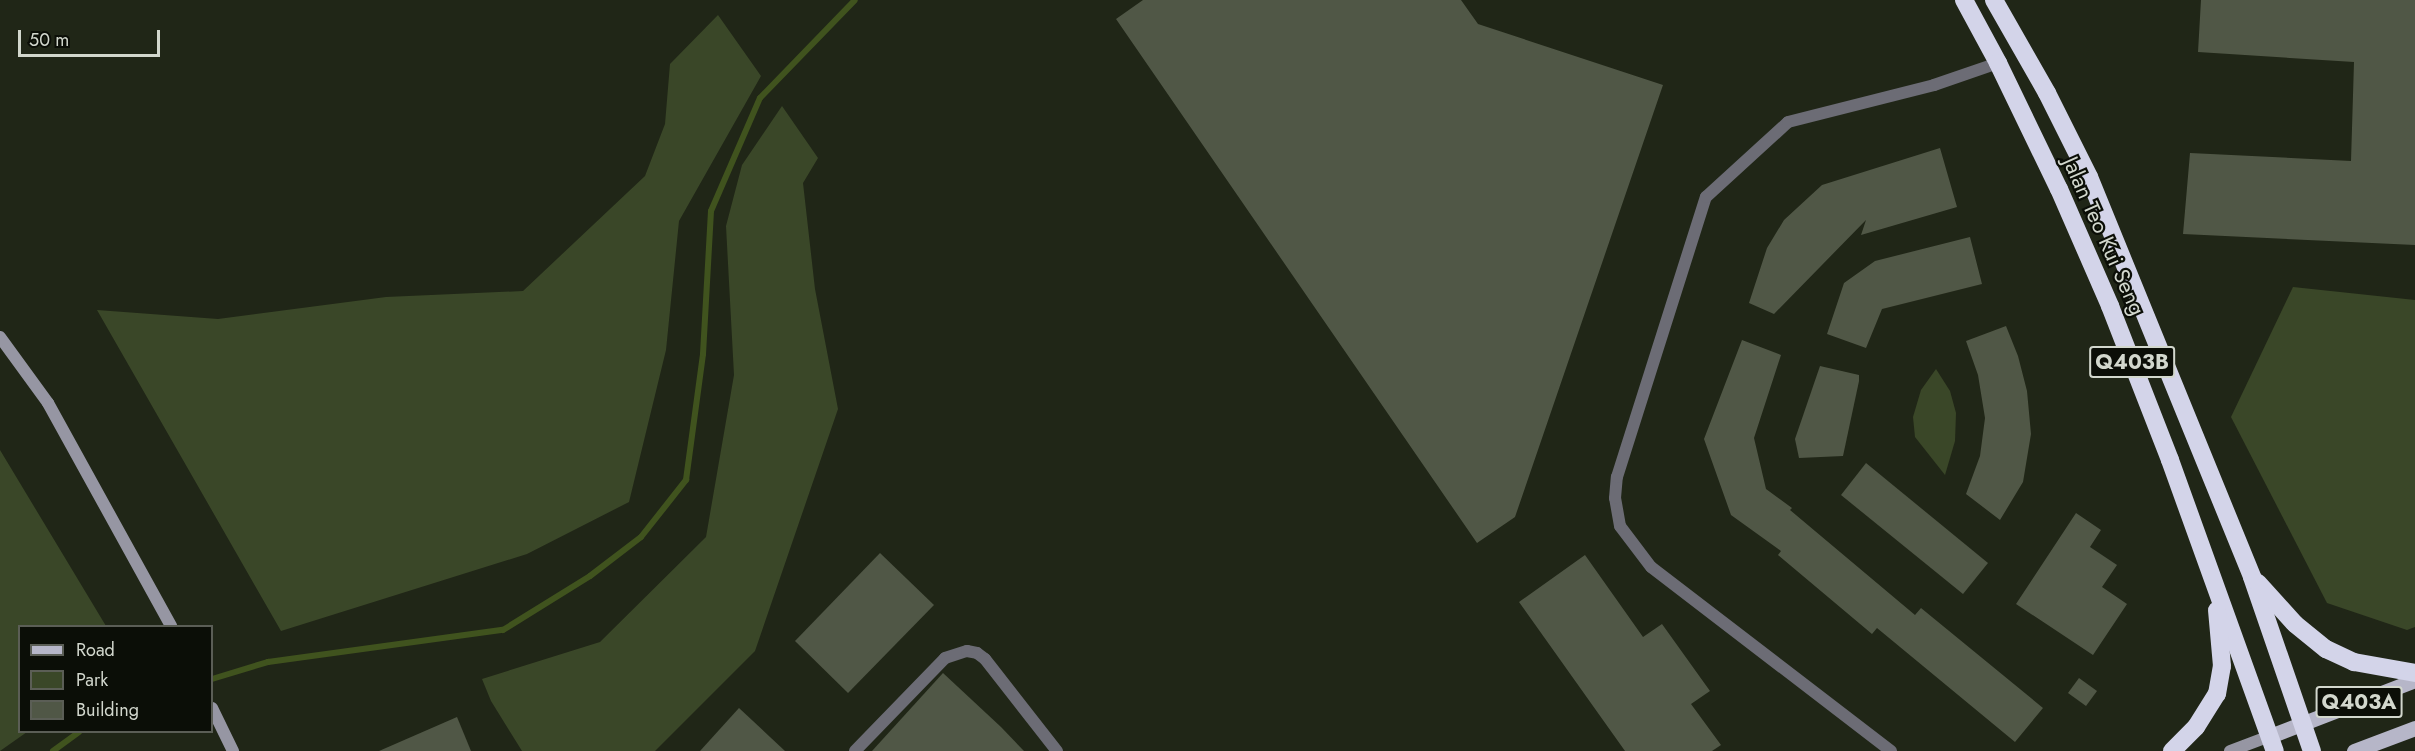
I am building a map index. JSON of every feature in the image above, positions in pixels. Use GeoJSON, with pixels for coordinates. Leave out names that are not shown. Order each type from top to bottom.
{"type":"FeatureCollection","features":[{"type":"Feature","properties":{"kind":"highway","name":"Jalan Teo Kui Seng"},"geometry":{"type":"LineString","coordinates":[[1964,0],[1998,63],[2059,189],[2110,306],[2273,743]]}},
{"type":"Feature","properties":{"kind":"highway","name":"Jalan Teo Kui Seng"},"geometry":{"type":"LineString","coordinates":[[1994,0],[2047,93],[2089,177],[2252,577],[2302,723]]}},
{"type":"Feature","properties":{"kind":"highway"},"geometry":{"type":"LineString","coordinates":[[2252,577],[2295,624],[2326,649],[2354,662],[2415,674]]}},
{"type":"Feature","properties":{"kind":"highway"},"geometry":{"type":"LineString","coordinates":[[2172,751],[2196,727],[2217,694],[2222,666],[2215,588]]}},
{"type":"Feature","properties":{"kind":"highway","name":"Q403A"},"geometry":{"type":"LineString","coordinates":[[2302,723],[2312,751]]}},
{"type":"Feature","properties":{"kind":"main road"},"geometry":{"type":"LineString","coordinates":[[0,337],[48,403],[170,624]]}},
{"type":"Feature","properties":{"kind":"main road","name":"Q403A"},"geometry":{"type":"LineString","coordinates":[[2302,723],[2415,680]]}},
{"type":"Feature","properties":{"kind":"main road"},"geometry":{"type":"LineString","coordinates":[[213,710],[233,751]]}},
{"type":"Feature","properties":{"kind":"main road"},"geometry":{"type":"LineString","coordinates":[[2230,751],[2273,743],[2302,723]]}},
{"type":"Feature","properties":{"kind":"main road"},"geometry":{"type":"LineString","coordinates":[[2354,751],[2415,728]]}},
{"type":"Feature","properties":{"kind":"street"},"geometry":{"type":"LineString","coordinates":[[1891,751],[1651,567],[1620,526],[1615,498],[1617,477],[1706,197],[1788,122],[1934,85],[1998,63]]}},
{"type":"Feature","properties":{"kind":"street"},"geometry":{"type":"LineString","coordinates":[[855,751],[945,658],[967,651],[977,653],[985,659],[1057,751]]}},
{"type":"Feature","properties":{"kind":"green space"},"geometry":{"type":"Polygon","coordinates":[[[718,15],[761,76],[679,221],[666,350],[629,502],[527,554],[281,631],[97,310],[218,319],[386,297],[523,291],[645,176],[665,124],[670,64],[718,15]]]}},
{"type":"Feature","properties":{"kind":"green space"},"geometry":{"type":"Polygon","coordinates":[[[782,106],[818,158],[803,183],[815,289],[838,409],[755,651],[655,751],[522,751],[491,701],[482,679],[600,642],[706,537],[734,375],[726,226],[742,165],[782,106]]]}},
{"type":"Feature","properties":{"kind":"green space"},"geometry":{"type":"Polygon","coordinates":[[[2293,287],[2415,300],[2415,627],[2407,630],[2327,603],[2231,417],[2293,287]]]}},
{"type":"Feature","properties":{"kind":"green space"},"geometry":{"type":"Polygon","coordinates":[[[1936,369],[1950,391],[1956,413],[1955,441],[1945,475],[1915,437],[1913,417],[1921,390],[1936,369]]]}},
{"type":"Feature","properties":{"kind":"green space"},"geometry":{"type":"Polygon","coordinates":[[[0,450],[105,625],[18,625],[18,733],[26,733],[0,751],[0,450]]]}},
{"type":"Feature","properties":{"kind":"building"},"geometry":{"type":"Polygon","coordinates":[[[1143,0],[1461,0],[1478,24],[1663,85],[1515,517],[1477,543],[1116,19],[1143,0]]]}},
{"type":"Feature","properties":{"kind":"building"},"geometry":{"type":"Polygon","coordinates":[[[2201,0],[2415,0],[2415,245],[2183,234],[2190,153],[2351,161],[2354,62],[2198,52],[2201,0]]]}},
{"type":"Feature","properties":{"kind":"building"},"geometry":{"type":"Polygon","coordinates":[[[1940,148],[1957,207],[1861,235],[1866,220],[1774,314],[1749,303],[1767,248],[1784,220],[1822,185],[1940,148]]]}},
{"type":"Feature","properties":{"kind":"building"},"geometry":{"type":"Polygon","coordinates":[[[1970,237],[1982,284],[1882,309],[1866,348],[1827,334],[1844,283],[1875,261],[1970,237]]]}},
{"type":"Feature","properties":{"kind":"building"},"geometry":{"type":"Polygon","coordinates":[[[2006,326],[2018,356],[2027,391],[2031,434],[2023,482],[2000,520],[1966,494],[1980,456],[1985,418],[1978,375],[1966,341],[2006,326]]]}},
{"type":"Feature","properties":{"kind":"building"},"geometry":{"type":"Polygon","coordinates":[[[1742,340],[1781,355],[1754,438],[1766,489],[1792,508],[1790,510],[1915,615],[1921,608],[2043,708],[2015,742],[1877,628],[1872,634],[1778,555],[1781,551],[1731,515],[1704,439],[1742,340]]]}},
{"type":"Feature","properties":{"kind":"building"},"geometry":{"type":"Polygon","coordinates":[[[1820,366],[1859,375],[1843,456],[1799,458],[1795,439],[1820,366]]]}},
{"type":"Feature","properties":{"kind":"building"},"geometry":{"type":"Polygon","coordinates":[[[1866,463],[1988,563],[1963,594],[1841,495],[1866,463]]]}},
{"type":"Feature","properties":{"kind":"building"},"geometry":{"type":"Polygon","coordinates":[[[2076,513],[2101,530],[2090,547],[2117,565],[2102,587],[2127,604],[2093,655],[2016,604],[2076,513]]]}},
{"type":"Feature","properties":{"kind":"building"},"geometry":{"type":"Polygon","coordinates":[[[880,553],[934,605],[848,693],[795,641],[880,553]]]}},
{"type":"Feature","properties":{"kind":"building"},"geometry":{"type":"Polygon","coordinates":[[[1585,555],[1643,637],[1662,624],[1710,691],[1691,704],[1721,745],[1712,751],[1625,751],[1519,602],[1585,555]]]}},
{"type":"Feature","properties":{"kind":"building"},"geometry":{"type":"Polygon","coordinates":[[[943,673],[1001,727],[1024,751],[872,751],[943,673]]]}},
{"type":"Feature","properties":{"kind":"building"},"geometry":{"type":"Polygon","coordinates":[[[2079,678],[2097,691],[2086,706],[2068,693],[2079,678]]]}},
{"type":"Feature","properties":{"kind":"building"},"geometry":{"type":"Polygon","coordinates":[[[739,708],[785,751],[700,751],[739,708]]]}},
{"type":"Feature","properties":{"kind":"building"},"geometry":{"type":"Polygon","coordinates":[[[457,717],[471,751],[379,751],[457,717]]]}},
{"type":"Feature","properties":{"kind":"waterway"},"geometry":{"type":"LineString","coordinates":[[213,679],[268,662],[503,630],[590,576],[641,537],[686,480],[703,354],[711,211],[760,98],[855,0]]}},
{"type":"Feature","properties":{"kind":"waterway"},"geometry":{"type":"LineString","coordinates":[[53,751],[78,733]]}}]}
